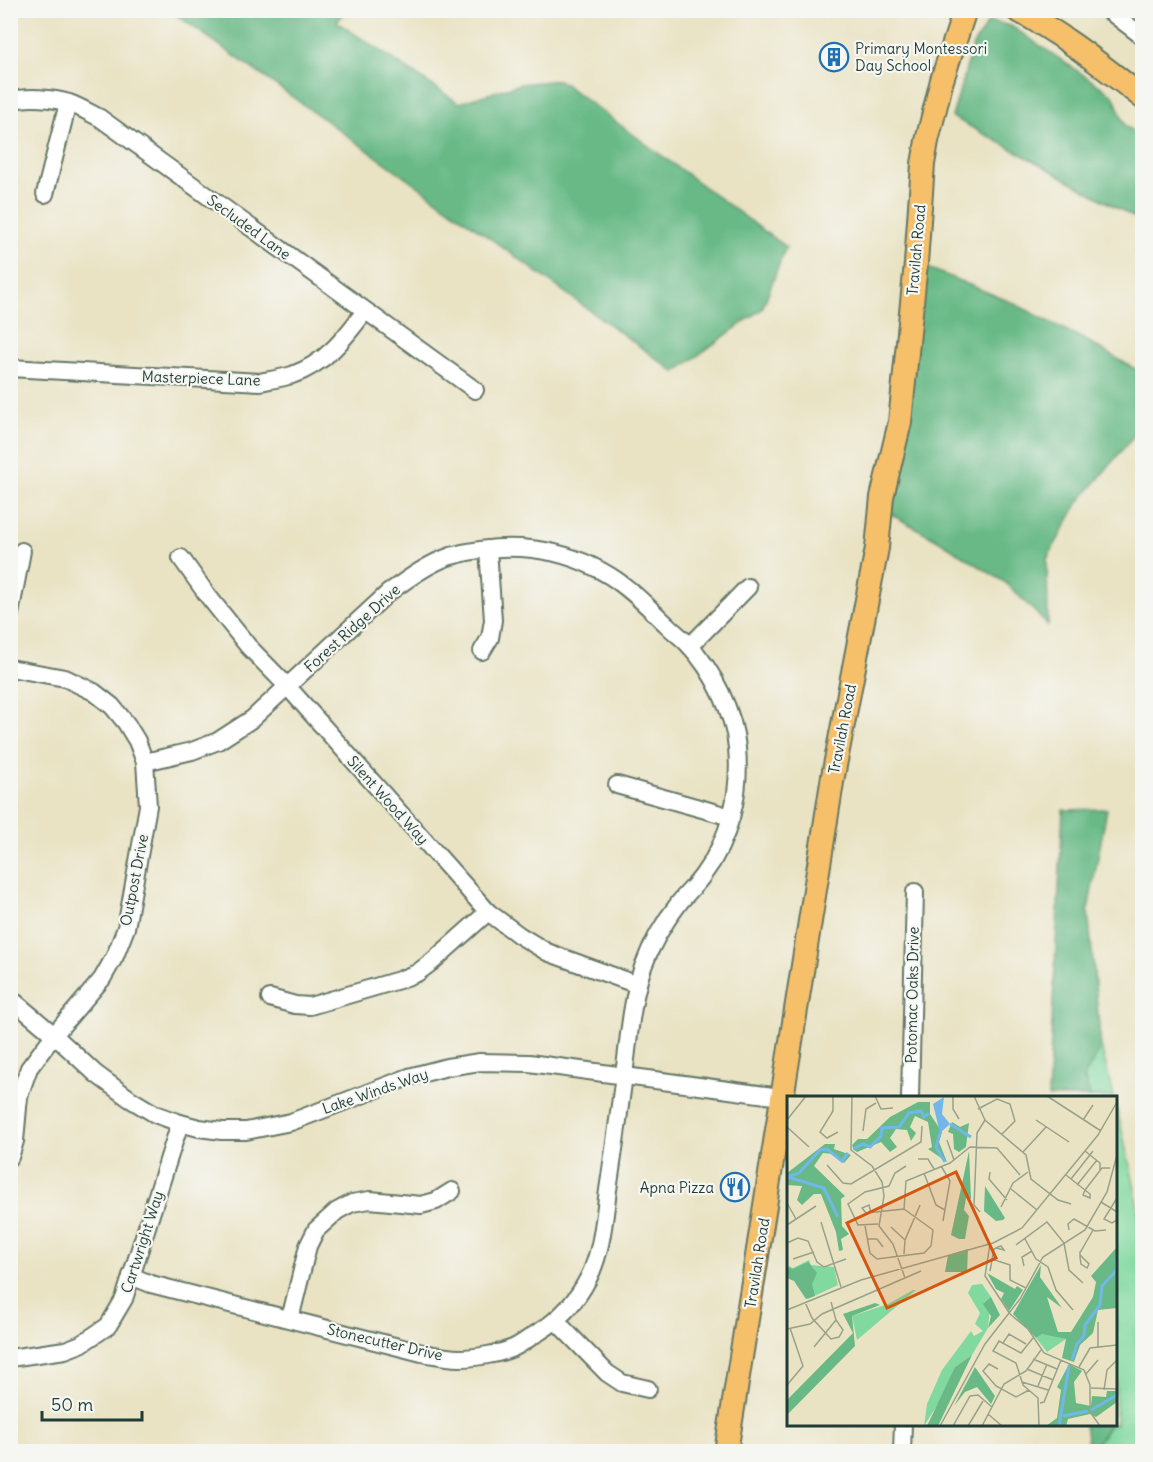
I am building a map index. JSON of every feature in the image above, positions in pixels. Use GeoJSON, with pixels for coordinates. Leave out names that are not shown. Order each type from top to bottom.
{"type":"FeatureCollection","features":[{"type":"Feature","properties":{"kind":"main road","name":"Travilah Road"},"geometry":{"type":"LineString","coordinates":[[726,1452],[786,1097],[833,776],[877,548],[882,497],[900,422],[916,263],[923,164],[942,80],[965,10]]}},
{"type":"Feature","properties":{"kind":"main road"},"geometry":{"type":"LineString","coordinates":[[1017,10],[1070,41],[1143,97]]}},
{"type":"Feature","properties":{"kind":"street"},"geometry":{"type":"LineString","coordinates":[[1108,10],[1143,36]]}},
{"type":"Feature","properties":{"kind":"street","name":"Secluded Lane"},"geometry":{"type":"LineString","coordinates":[[10,101],[35,98],[68,103],[100,118],[475,390]]}},
{"type":"Feature","properties":{"kind":"street"},"geometry":{"type":"LineString","coordinates":[[45,194],[68,103]]}},
{"type":"Feature","properties":{"kind":"street","name":"Masterpiece Lane"},"geometry":{"type":"LineString","coordinates":[[10,368],[260,382],[293,375],[323,359],[345,339],[365,311]]}},
{"type":"Feature","properties":{"kind":"street","name":"Forest Ridge Drive"},"geometry":{"type":"LineString","coordinates":[[144,762],[192,751],[218,741],[252,719],[388,593],[411,576],[449,557],[488,549],[520,547],[548,550],[589,564],[611,577],[633,593],[690,646],[710,673],[732,721],[738,763],[737,793],[726,836],[702,877],[679,904],[659,934],[644,965],[633,999],[624,1075]]}},
{"type":"Feature","properties":{"kind":"street"},"geometry":{"type":"LineString","coordinates":[[482,651],[490,638],[493,620],[488,549]]}},
{"type":"Feature","properties":{"kind":"street"},"geometry":{"type":"LineString","coordinates":[[10,614],[22,551]]}},
{"type":"Feature","properties":{"kind":"street","name":"Silent Wood Way"},"geometry":{"type":"LineString","coordinates":[[182,558],[208,596],[248,645],[488,912],[547,952],[638,985]]}},
{"type":"Feature","properties":{"kind":"street"},"geometry":{"type":"LineString","coordinates":[[690,646],[748,587]]}},
{"type":"Feature","properties":{"kind":"street","name":"Outpost Drive"},"geometry":{"type":"LineString","coordinates":[[10,668],[64,678],[94,692],[112,706],[137,741],[144,762],[148,806],[126,928],[115,956],[102,979],[29,1068],[19,1096],[12,1146]]}},
{"type":"Feature","properties":{"kind":"street"},"geometry":{"type":"LineString","coordinates":[[616,785],[731,818]]}},
{"type":"Feature","properties":{"kind":"street","name":"Potomac Oaks Drive"},"geometry":{"type":"LineString","coordinates":[[910,1096],[915,892]]}},
{"type":"Feature","properties":{"kind":"street"},"geometry":{"type":"LineString","coordinates":[[270,998],[295,1005],[310,1006],[417,973],[488,912]]}},
{"type":"Feature","properties":{"kind":"street","name":"Lake Winds Way"},"geometry":{"type":"LineString","coordinates":[[10,998],[96,1074],[130,1100],[155,1114],[180,1123],[222,1131],[246,1131],[291,1122],[409,1077],[447,1067],[480,1062],[529,1063],[786,1097]]}},
{"type":"Feature","properties":{"kind":"street","name":"Stonecutter Drive"},"geometry":{"type":"LineString","coordinates":[[131,1276],[151,1284],[422,1353],[459,1358],[491,1354],[513,1348],[556,1321],[573,1302],[588,1279],[600,1248],[624,1075]]}},
{"type":"Feature","properties":{"kind":"street","name":"Cartwright Way"},"geometry":{"type":"LineString","coordinates":[[10,1358],[65,1350],[81,1344],[108,1326],[124,1299],[180,1123]]}},
{"type":"Feature","properties":{"kind":"street"},"geometry":{"type":"LineString","coordinates":[[290,1319],[308,1245],[316,1230],[338,1211],[352,1203],[370,1200],[421,1204],[436,1201],[452,1191]]}},
{"type":"Feature","properties":{"kind":"street"},"geometry":{"type":"LineString","coordinates":[[556,1321],[607,1373],[622,1383],[648,1389]]}},
{"type":"Feature","properties":{"kind":"street"},"geometry":{"type":"LineString","coordinates":[[902,1452],[903,1426]]}},
{"type":"Feature","properties":{"kind":"green space"},"geometry":{"type":"Polygon","coordinates":[[[171,11],[346,11],[337,22],[459,103],[520,84],[559,80],[786,247],[762,309],[675,372],[171,11]]]}},
{"type":"Feature","properties":{"kind":"green space"},"geometry":{"type":"Polygon","coordinates":[[[989,21],[1011,26],[1113,95],[1125,125],[1142,138],[1142,222],[952,117],[973,45],[989,21]]]}},
{"type":"Feature","properties":{"kind":"green space"},"geometry":{"type":"Polygon","coordinates":[[[916,263],[1011,302],[1087,341],[1142,373],[1142,426],[1079,502],[1047,559],[1048,625],[1006,583],[938,540],[881,509],[916,263]]]}},
{"type":"Feature","properties":{"kind":"green space"},"geometry":{"type":"Polygon","coordinates":[[[1107,809],[1088,910],[1101,1047],[1084,1077],[1090,1096],[1048,1096],[1063,810],[1107,809]]]}},
{"type":"Feature","properties":{"kind":"green space"},"geometry":{"type":"Polygon","coordinates":[[[1101,1047],[1114,1096],[1090,1096],[1084,1077],[1101,1047]]]}},
{"type":"Feature","properties":{"kind":"green space"},"geometry":{"type":"Polygon","coordinates":[[[1117,1109],[1134,1184],[1142,1237],[1142,1451],[1092,1451],[1108,1426],[1117,1426],[1117,1109]]]}},
{"type":"Feature","properties":{"kind":"green space"},"geometry":{"type":"Polygon","coordinates":[[[1085,1426],[1108,1426],[1092,1451],[1089,1451],[1085,1426]]]}},
{"type":"Feature","properties":{"kind":"place","name":"Primary Montessori Day School"},"geometry":{"type":"Point","coordinates":[834,57]}},
{"type":"Feature","properties":{"kind":"place","name":"Apna Pizza"},"geometry":{"type":"Point","coordinates":[735,1187]}}]}
